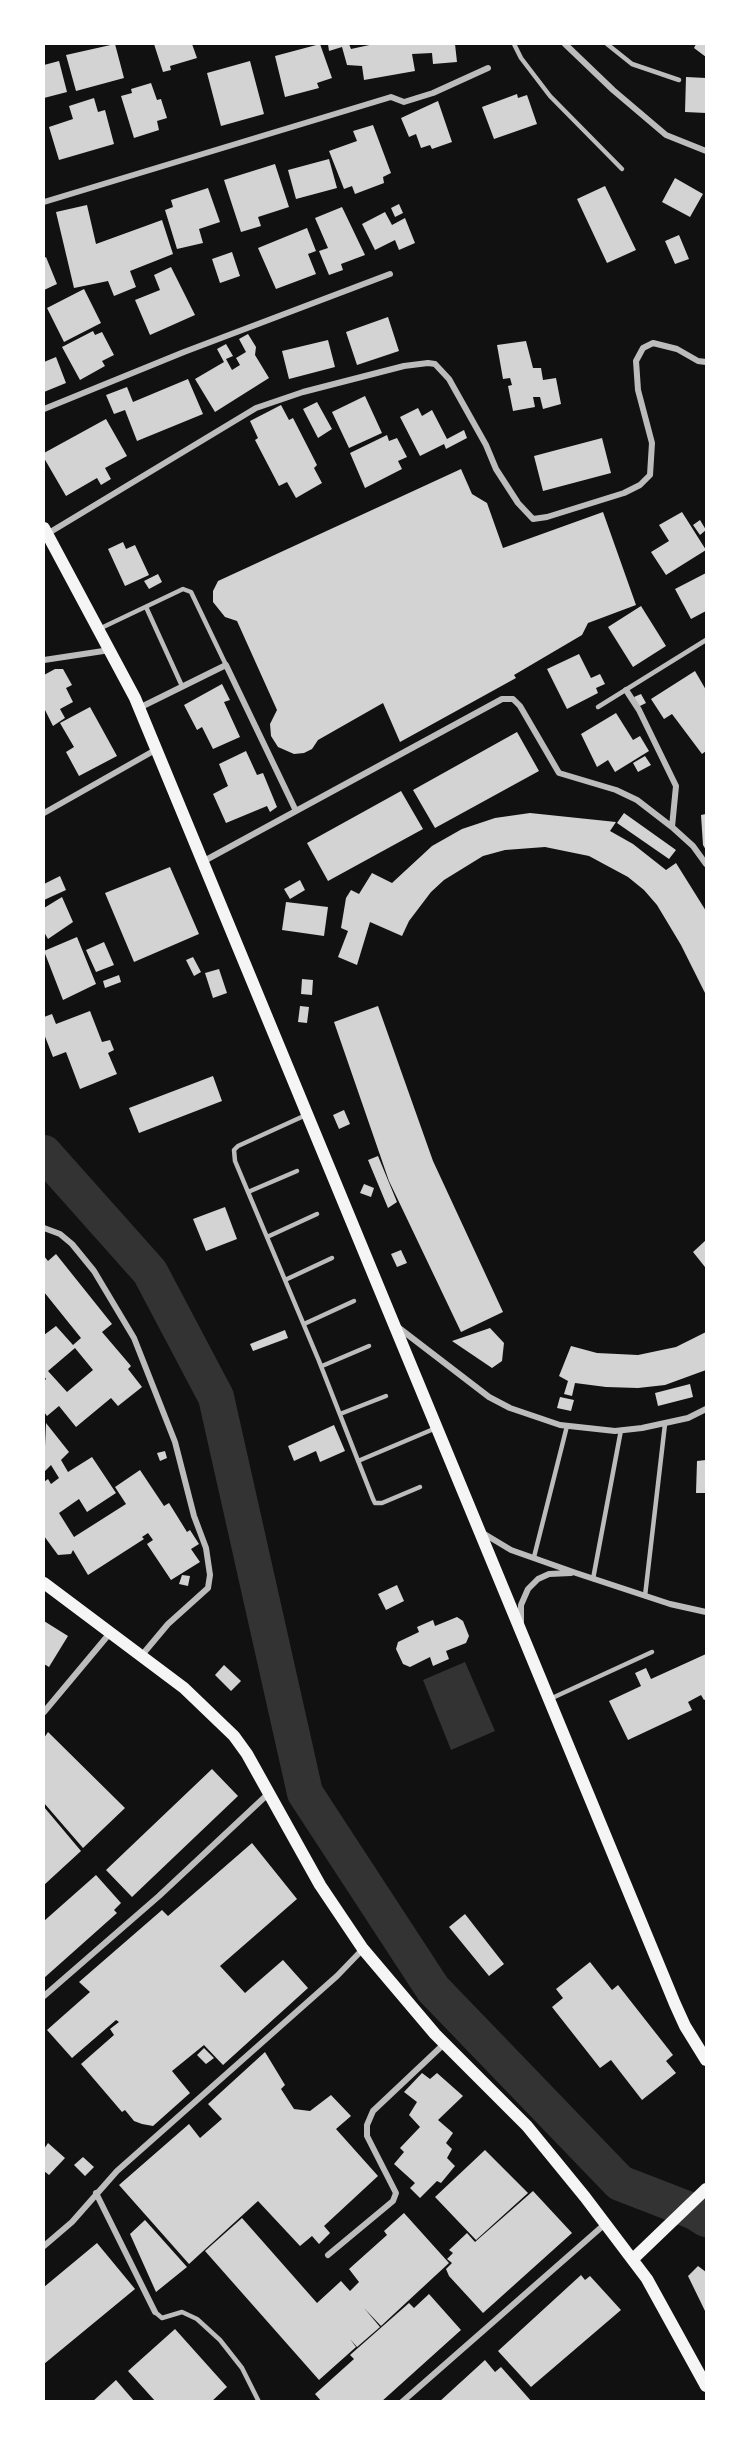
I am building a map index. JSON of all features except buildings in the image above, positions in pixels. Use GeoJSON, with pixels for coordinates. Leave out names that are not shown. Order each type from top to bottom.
{"type":"FeatureCollection","features":[{"type":"Feature","properties":{"kind":"main road"},"geometry":{"type":"LineString","coordinates":[[45,530],[110,650],[157,749],[438,1427],[547,1700],[625,1879],[675,2004],[685,2026],[706,2060]]}},
{"type":"Feature","properties":{"kind":"main road"},"geometry":{"type":"LineString","coordinates":[[44,1583],[184,1688],[234,1736],[320,1885],[363,1949],[444,2044],[527,2126],[605,2223],[633,2259],[666,2309],[706,2386]]}},
{"type":"Feature","properties":{"kind":"main road"},"geometry":{"type":"LineString","coordinates":[[633,2259],[706,2189]]}},
{"type":"Feature","properties":{"kind":"street"},"geometry":{"type":"LineString","coordinates":[[565,44],[613,90],[666,135],[706,151]]}},
{"type":"Feature","properties":{"kind":"street"},"geometry":{"type":"LineString","coordinates":[[44,202],[391,97],[404,102],[433,93],[488,68]]}},
{"type":"Feature","properties":{"kind":"street"},"geometry":{"type":"LineString","coordinates":[[44,409],[195,348],[390,274]]}},
{"type":"Feature","properties":{"kind":"street"},"geometry":{"type":"LineString","coordinates":[[45,530],[256,408],[303,392],[360,380],[404,366],[428,363],[435,364],[449,379],[486,445],[496,469],[518,503],[533,519],[547,517],[624,493],[640,485],[650,475],[652,443],[638,390],[636,362],[643,348],[653,343],[677,349],[698,361],[706,362]]}},
{"type":"Feature","properties":{"kind":"street"},"geometry":{"type":"LineString","coordinates":[[44,660],[110,650]]}},
{"type":"Feature","properties":{"kind":"street"},"geometry":{"type":"LineString","coordinates":[[139,708],[226,665],[296,811]]}},
{"type":"Feature","properties":{"kind":"street"},"geometry":{"type":"LineString","coordinates":[[626,690],[676,786],[672,827]]}},
{"type":"Feature","properties":{"kind":"street"},"geometry":{"type":"LineString","coordinates":[[204,861],[502,699],[513,699],[520,706],[559,773],[616,790],[637,800],[693,846],[706,864]]}},
{"type":"Feature","properties":{"kind":"street"},"geometry":{"type":"LineString","coordinates":[[44,813],[157,749]]}},
{"type":"Feature","properties":{"kind":"street"},"geometry":{"type":"LineString","coordinates":[[44,1228],[60,1234],[72,1244],[94,1271],[134,1338],[176,1442],[194,1516],[206,1548],[210,1575],[208,1588],[168,1624],[142,1655]]}},
{"type":"Feature","properties":{"kind":"street"},"geometry":{"type":"LineString","coordinates":[[396,1325],[489,1397],[510,1408],[567,1426],[621,1430],[665,1424],[688,1418],[706,1409]]}},
{"type":"Feature","properties":{"kind":"street"},"geometry":{"type":"LineString","coordinates":[[481,1532],[511,1550],[576,1574],[706,1612]]}},
{"type":"Feature","properties":{"kind":"street"},"geometry":{"type":"LineString","coordinates":[[520,1631],[521,1605],[528,1589],[538,1579],[549,1574],[576,1574]]}},
{"type":"Feature","properties":{"kind":"street"},"geometry":{"type":"LineString","coordinates":[[44,1712],[110,1632]]}},
{"type":"Feature","properties":{"kind":"street"},"geometry":{"type":"LineString","coordinates":[[44,1996],[159,1896],[268,1794]]}},
{"type":"Feature","properties":{"kind":"street"},"geometry":{"type":"LineString","coordinates":[[44,2246],[72,2222],[96,2193],[151,2140],[337,1976],[363,1949]]}},
{"type":"Feature","properties":{"kind":"street"},"geometry":{"type":"LineString","coordinates":[[328,2255],[393,2201],[396,2193],[367,2136],[367,2125],[374,2111],[444,2044]]}},
{"type":"Feature","properties":{"kind":"street"},"geometry":{"type":"LineString","coordinates":[[96,2193],[155,2312]]}},
{"type":"Feature","properties":{"kind":"street"},"geometry":{"type":"LineString","coordinates":[[402,2402],[605,2223]]}},
{"type":"Feature","properties":{"kind":"lane"},"geometry":{"type":"LineString","coordinates":[[514,44],[521,58],[550,96],[622,168]]}},
{"type":"Feature","properties":{"kind":"lane"},"geometry":{"type":"LineString","coordinates":[[607,44],[632,64],[679,80]]}},
{"type":"Feature","properties":{"kind":"lane"},"geometry":{"type":"LineString","coordinates":[[99,629],[183,589],[191,592],[226,665]]}},
{"type":"Feature","properties":{"kind":"lane"},"geometry":{"type":"LineString","coordinates":[[146,607],[182,686]]}},
{"type":"Feature","properties":{"kind":"lane"},"geometry":{"type":"LineString","coordinates":[[598,707],[706,640]]}},
{"type":"Feature","properties":{"kind":"lane"},"geometry":{"type":"LineString","coordinates":[[308,1114],[234,1150],[235,1161],[322,1366],[375,1503],[382,1503],[420,1487]]}},
{"type":"Feature","properties":{"kind":"lane"},"geometry":{"type":"LineString","coordinates":[[248,1192],[297,1171]]}},
{"type":"Feature","properties":{"kind":"lane"},"geometry":{"type":"LineString","coordinates":[[267,1237],[317,1214]]}},
{"type":"Feature","properties":{"kind":"lane"},"geometry":{"type":"LineString","coordinates":[[285,1280],[332,1258]]}},
{"type":"Feature","properties":{"kind":"lane"},"geometry":{"type":"LineString","coordinates":[[304,1324],[354,1301]]}},
{"type":"Feature","properties":{"kind":"lane"},"geometry":{"type":"LineString","coordinates":[[322,1366],[369,1346]]}},
{"type":"Feature","properties":{"kind":"lane"},"geometry":{"type":"LineString","coordinates":[[340,1414],[386,1396]]}},
{"type":"Feature","properties":{"kind":"lane"},"geometry":{"type":"LineString","coordinates":[[645,1596],[665,1424]]}},
{"type":"Feature","properties":{"kind":"lane"},"geometry":{"type":"LineString","coordinates":[[534,1557],[567,1426]]}},
{"type":"Feature","properties":{"kind":"lane"},"geometry":{"type":"LineString","coordinates":[[358,1461],[438,1427]]}},
{"type":"Feature","properties":{"kind":"lane"},"geometry":{"type":"LineString","coordinates":[[593,1579],[621,1430]]}},
{"type":"Feature","properties":{"kind":"lane"},"geometry":{"type":"LineString","coordinates":[[547,1700],[652,1652]]}},
{"type":"Feature","properties":{"kind":"lane"},"geometry":{"type":"LineString","coordinates":[[155,2312],[162,2318],[182,2312],[197,2319],[220,2340],[242,2368],[259,2402]]}},
{"type":"Feature","properties":{"kind":"shaded area"},"geometry":{"type":"Polygon","coordinates":[[[465,1662],[495,1731],[451,1750],[423,1680],[465,1662]]]}},
{"type":"Feature","properties":{"kind":"waterway"},"geometry":{"type":"LineString","coordinates":[[44,1153],[150,1272],[216,1397],[305,1793],[433,1989],[620,2183],[695,2212],[706,2219]]}}]}
